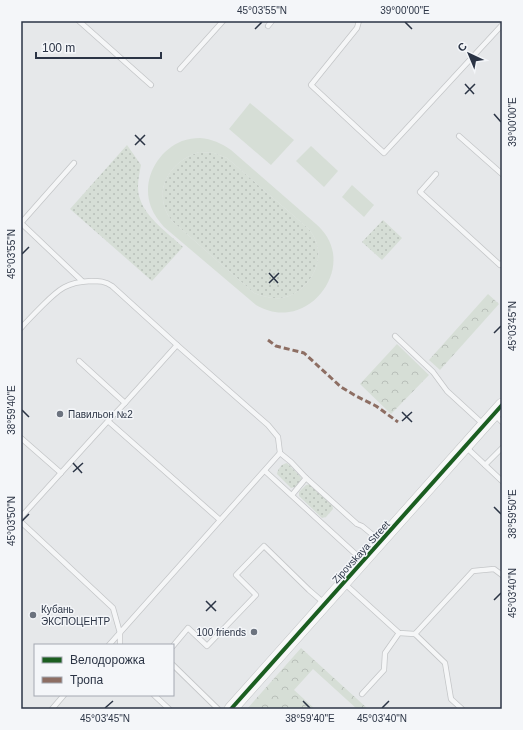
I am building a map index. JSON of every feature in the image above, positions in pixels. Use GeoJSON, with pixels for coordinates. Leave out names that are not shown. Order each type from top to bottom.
{"type":"FeatureCollection","features":[{"type":"Feature","properties":{"kind":"street","name":"Zipovskaya Street"},"geometry":{"type":"LineString","coordinates":[[231,709],[484,425],[499,414]]}},
{"type":"Feature","properties":{"kind":"lane"},"geometry":{"type":"LineString","coordinates":[[78,21],[151,85]]}},
{"type":"Feature","properties":{"kind":"lane"},"geometry":{"type":"LineString","coordinates":[[180,69],[222,21]]}},
{"type":"Feature","properties":{"kind":"lane"},"geometry":{"type":"LineString","coordinates":[[268,26],[272,21]]}},
{"type":"Feature","properties":{"kind":"lane"},"geometry":{"type":"LineString","coordinates":[[359,21],[357,28],[311,85],[384,153],[502,25]]}},
{"type":"Feature","properties":{"kind":"lane"},"geometry":{"type":"LineString","coordinates":[[459,136],[502,174]]}},
{"type":"Feature","properties":{"kind":"lane"},"geometry":{"type":"LineString","coordinates":[[74,163],[21,223],[82,281]]}},
{"type":"Feature","properties":{"kind":"lane"},"geometry":{"type":"LineString","coordinates":[[436,174],[420,192],[500,265],[502,263]]}},
{"type":"Feature","properties":{"kind":"lane"},"geometry":{"type":"LineString","coordinates":[[21,328],[57,291],[73,283],[82,281],[107,282],[177,346],[268,425],[278,437],[280,453],[356,524],[362,526],[380,542]]}},
{"type":"Feature","properties":{"kind":"lane"},"geometry":{"type":"LineString","coordinates":[[395,336],[433,372],[447,391],[484,425]]}},
{"type":"Feature","properties":{"kind":"lane"},"geometry":{"type":"LineString","coordinates":[[21,517],[177,346]]}},
{"type":"Feature","properties":{"kind":"lane"},"geometry":{"type":"LineString","coordinates":[[79,361],[125,403]]}},
{"type":"Feature","properties":{"kind":"lane"},"geometry":{"type":"LineString","coordinates":[[108,421],[220,520]]}},
{"type":"Feature","properties":{"kind":"lane"},"geometry":{"type":"LineString","coordinates":[[21,438],[61,473]]}},
{"type":"Feature","properties":{"kind":"lane"},"geometry":{"type":"LineString","coordinates":[[466,446],[502,481]]}},
{"type":"Feature","properties":{"kind":"lane"},"geometry":{"type":"LineString","coordinates":[[485,465],[502,448]]}},
{"type":"Feature","properties":{"kind":"lane"},"geometry":{"type":"LineString","coordinates":[[110,644],[280,453]]}},
{"type":"Feature","properties":{"kind":"lane"},"geometry":{"type":"LineString","coordinates":[[265,471],[363,561]]}},
{"type":"Feature","properties":{"kind":"lane"},"geometry":{"type":"LineString","coordinates":[[292,496],[306,478]]}},
{"type":"Feature","properties":{"kind":"lane"},"geometry":{"type":"LineString","coordinates":[[21,522],[113,608],[120,633],[120,644]]}},
{"type":"Feature","properties":{"kind":"lane"},"geometry":{"type":"LineString","coordinates":[[174,645],[188,628],[207,646],[256,594],[236,575],[264,546],[325,604]]}},
{"type":"Feature","properties":{"kind":"lane"},"geometry":{"type":"LineString","coordinates":[[415,634],[473,571],[494,569],[502,575]]}},
{"type":"Feature","properties":{"kind":"lane"},"geometry":{"type":"LineString","coordinates":[[344,583],[399,633],[415,634],[445,663],[451,699],[462,709]]}},
{"type":"Feature","properties":{"kind":"lane"},"geometry":{"type":"LineString","coordinates":[[362,694],[384,670],[385,653],[399,633]]}},
{"type":"Feature","properties":{"kind":"lane"},"geometry":{"type":"LineString","coordinates":[[174,666],[218,709]]}},
{"type":"Feature","properties":{"kind":"lane"},"geometry":{"type":"LineString","coordinates":[[52,709],[63,696]]}},
{"type":"Feature","properties":{"kind":"lane"},"geometry":{"type":"LineString","coordinates":[[155,696],[169,709]]}},
{"type":"Feature","properties":{"kind":"green space"},"geometry":{"type":"Polygon","coordinates":[[[250,103],[294,140],[271,165],[229,129],[250,103]]]}},
{"type":"Feature","properties":{"kind":"green space"},"geometry":{"type":"Polygon","coordinates":[[[200,138],[208,139],[224,145],[231,150],[316,224],[327,237],[333,253],[332,273],[323,291],[308,305],[289,312],[280,313],[256,305],[164,227],[157,218],[148,197],[148,187],[153,168],[165,152],[173,146],[184,140],[200,138]],[[199,152],[179,163],[171,171],[163,190],[163,200],[166,210],[172,221],[254,293],[277,298],[289,296],[309,281],[317,266],[317,243],[309,229],[227,158],[214,153],[199,152]]]}},
{"type":"Feature","properties":{"kind":"green space"},"geometry":{"type":"Polygon","coordinates":[[[127,145],[141,165],[138,191],[143,206],[158,225],[183,247],[152,281],[70,209],[127,145]]]}},
{"type":"Feature","properties":{"kind":"green space"},"geometry":{"type":"Polygon","coordinates":[[[311,146],[338,171],[324,187],[296,161],[311,146]]]}},
{"type":"Feature","properties":{"kind":"green space"},"geometry":{"type":"Polygon","coordinates":[[[199,152],[214,153],[227,158],[309,229],[315,238],[318,249],[318,257],[317,266],[309,281],[303,287],[289,296],[281,298],[267,297],[254,293],[172,221],[163,200],[163,190],[166,180],[171,171],[179,163],[199,152]]]}},
{"type":"Feature","properties":{"kind":"green space"},"geometry":{"type":"Polygon","coordinates":[[[352,185],[374,205],[364,217],[342,197],[352,185]]]}},
{"type":"Feature","properties":{"kind":"green space"},"geometry":{"type":"Polygon","coordinates":[[[383,220],[402,238],[382,260],[362,242],[383,220]]]}},
{"type":"Feature","properties":{"kind":"green space"},"geometry":{"type":"Polygon","coordinates":[[[488,294],[499,304],[440,370],[429,360],[488,294]]]}},
{"type":"Feature","properties":{"kind":"green space"},"geometry":{"type":"Polygon","coordinates":[[[397,344],[429,375],[391,414],[360,384],[397,344]]]}},
{"type":"Feature","properties":{"kind":"green space"},"geometry":{"type":"Polygon","coordinates":[[[287,463],[302,480],[295,487],[291,488],[277,474],[280,467],[287,463]]]}},
{"type":"Feature","properties":{"kind":"green space"},"geometry":{"type":"Polygon","coordinates":[[[311,484],[332,504],[333,509],[326,517],[322,518],[299,496],[299,492],[306,485],[311,484]]]}},
{"type":"Feature","properties":{"kind":"green space"},"geometry":{"type":"Polygon","coordinates":[[[301,648],[368,709],[357,709],[313,669],[294,690],[315,709],[247,709],[301,648]]]}},
{"type":"Feature","properties":{"kind":"marked path"},"geometry":{"type":"LineString","coordinates":[[268,340],[276,346],[304,353],[341,387],[376,406],[398,422]]}},
{"type":"Feature","properties":{"kind":"cycle path"},"geometry":{"type":"LineString","coordinates":[[231,709],[502,405]]}},
{"type":"Feature","properties":{"kind":"place","name":"Павильон №2"},"geometry":{"type":"Point","coordinates":[60,414]}},
{"type":"Feature","properties":{"kind":"place","name":"Кубань ЭКСПОЦЕНТР"},"geometry":{"type":"Point","coordinates":[33,615]}},
{"type":"Feature","properties":{"kind":"place","name":"100 friends"},"geometry":{"type":"Point","coordinates":[254,632]}}]}
